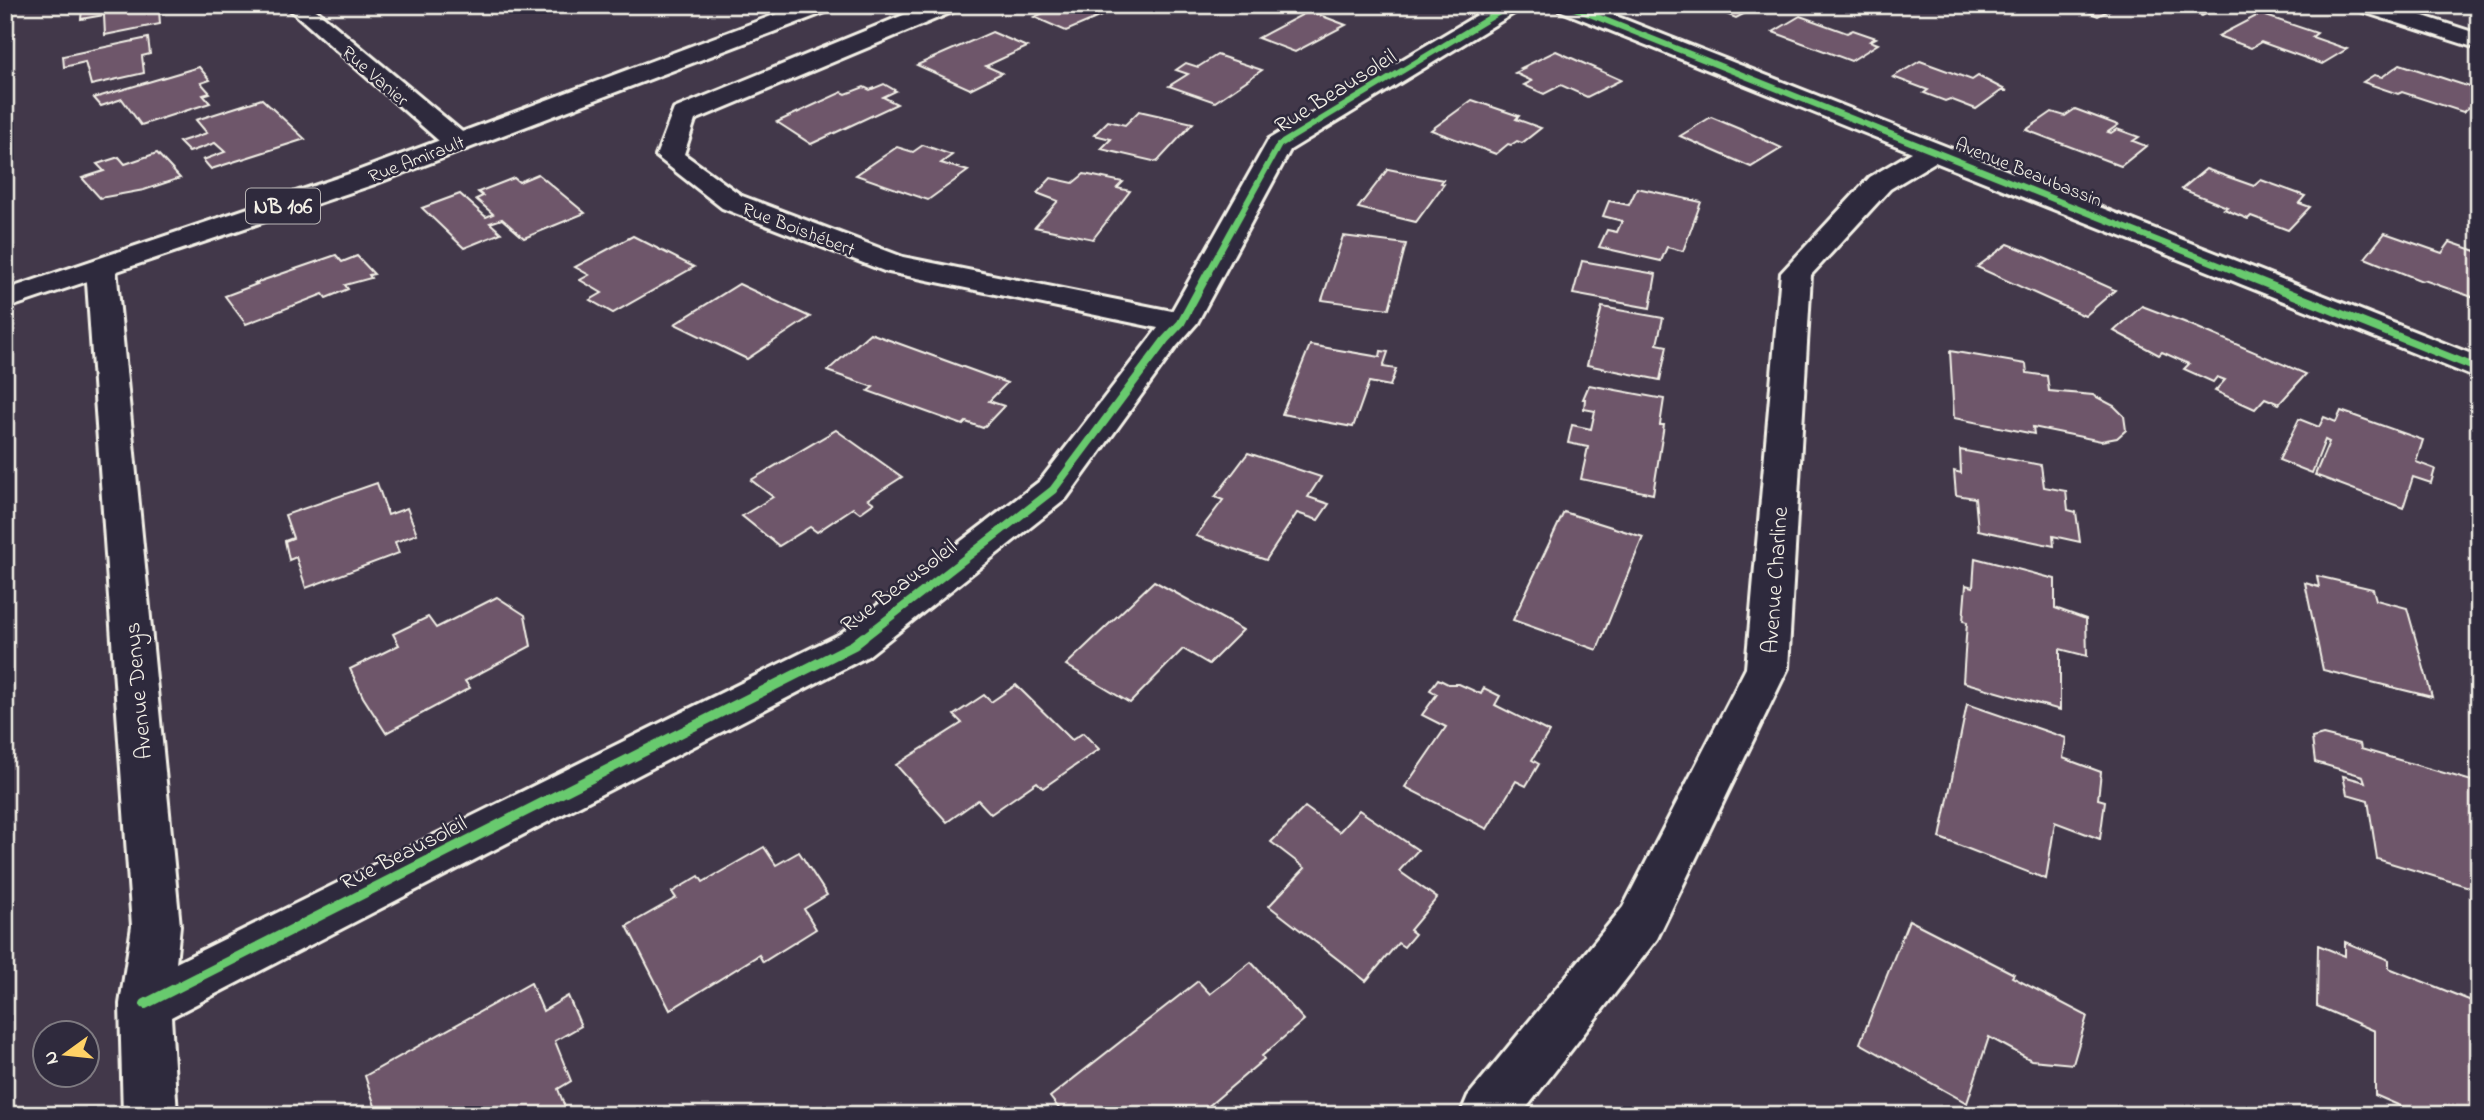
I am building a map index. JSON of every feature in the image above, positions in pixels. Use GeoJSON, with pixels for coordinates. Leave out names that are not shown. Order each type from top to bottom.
{"type":"FeatureCollection","features":[{"type":"Feature","properties":{"kind":"street","name":"Rue Vanier"},"geometry":{"type":"LineString","coordinates":[[296,5],[457,142]]}},
{"type":"Feature","properties":{"kind":"street","name":"Rue Amirault"},"geometry":{"type":"LineString","coordinates":[[5,300],[362,179],[823,5]]}},
{"type":"Feature","properties":{"kind":"street","name":"Rue Boishébert"},"geometry":{"type":"LineString","coordinates":[[948,5],[683,115],[670,156],[732,202],[895,265],[1181,323]]}},
{"type":"Feature","properties":{"kind":"street","name":"Rue Beausoleil"},"geometry":{"type":"LineString","coordinates":[[145,1004],[854,645],[1053,490],[1165,340],[1181,323],[1279,145],[1511,5]]}},
{"type":"Feature","properties":{"kind":"street","name":"Avenue Beaubassin"},"geometry":{"type":"LineString","coordinates":[[1567,5],[2479,369]]}},
{"type":"Feature","properties":{"kind":"street"},"geometry":{"type":"LineString","coordinates":[[2365,5],[2479,42]]}},
{"type":"Feature","properties":{"kind":"street","name":"Avenue Charline"},"geometry":{"type":"LineString","coordinates":[[1487,1115],[1640,923],[1767,668],[1796,273],[1880,183],[1933,151]]}},
{"type":"Feature","properties":{"kind":"street","name":"Avenue Denys"},"geometry":{"type":"LineString","coordinates":[[101,268],[156,926],[145,1004],[150,1115]]}},
{"type":"Feature","properties":{"kind":"building"},"geometry":{"type":"Polygon","coordinates":[[[103,5],[166,5],[166,9],[159,10],[160,24],[105,35],[104,15],[81,19],[82,10],[103,5]]]}},
{"type":"Feature","properties":{"kind":"building"},"geometry":{"type":"Polygon","coordinates":[[[1062,5],[1127,5],[1066,31],[1034,17],[1062,5]]]}},
{"type":"Feature","properties":{"kind":"building"},"geometry":{"type":"Polygon","coordinates":[[[1703,5],[1761,5],[1736,18],[1703,5]]]}},
{"type":"Feature","properties":{"kind":"building"},"geometry":{"type":"Polygon","coordinates":[[[2070,5],[2119,5],[2098,16],[2070,5]]]}},
{"type":"Feature","properties":{"kind":"building"},"geometry":{"type":"Polygon","coordinates":[[[2171,5],[2223,5],[2202,16],[2171,5]]]}},
{"type":"Feature","properties":{"kind":"building"},"geometry":{"type":"Polygon","coordinates":[[[1309,11],[1346,25],[1295,52],[1258,38],[1309,11]]]}},
{"type":"Feature","properties":{"kind":"building"},"geometry":{"type":"Polygon","coordinates":[[[2260,14],[2317,33],[2312,37],[2347,49],[2322,64],[2261,42],[2251,48],[2218,36],[2260,14]]]}},
{"type":"Feature","properties":{"kind":"building"},"geometry":{"type":"Polygon","coordinates":[[[1800,16],[1847,33],[1853,30],[1876,38],[1870,41],[1878,44],[1851,61],[1773,32],[1800,16]]]}},
{"type":"Feature","properties":{"kind":"building"},"geometry":{"type":"Polygon","coordinates":[[[992,32],[1027,47],[986,66],[1002,73],[970,89],[917,65],[992,32]]]}},
{"type":"Feature","properties":{"kind":"building"},"geometry":{"type":"Polygon","coordinates":[[[148,38],[150,54],[142,56],[144,73],[91,85],[85,62],[64,67],[63,56],[148,38]]]}},
{"type":"Feature","properties":{"kind":"building"},"geometry":{"type":"Polygon","coordinates":[[[1556,51],[1621,80],[1587,97],[1561,85],[1544,94],[1524,85],[1532,81],[1515,73],[1556,51]]]}},
{"type":"Feature","properties":{"kind":"building"},"geometry":{"type":"Polygon","coordinates":[[[1217,55],[1262,70],[1215,102],[1169,86],[1188,74],[1176,70],[1186,63],[1198,67],[1217,55]]]}},
{"type":"Feature","properties":{"kind":"building"},"geometry":{"type":"Polygon","coordinates":[[[1920,61],[1972,80],[1978,76],[2007,91],[2001,91],[1976,109],[1924,93],[1928,90],[1893,77],[1920,61]]]}},
{"type":"Feature","properties":{"kind":"building"},"geometry":{"type":"Polygon","coordinates":[[[2400,64],[2479,90],[2479,100],[2463,112],[2363,82],[2374,75],[2382,77],[2400,64]]]}},
{"type":"Feature","properties":{"kind":"building"},"geometry":{"type":"Polygon","coordinates":[[[199,67],[210,80],[201,83],[210,93],[203,95],[210,103],[141,125],[122,99],[101,106],[94,98],[199,67]]]}},
{"type":"Feature","properties":{"kind":"building"},"geometry":{"type":"Polygon","coordinates":[[[884,84],[896,91],[883,97],[897,104],[811,144],[777,122],[842,92],[846,94],[864,87],[870,90],[884,84]]]}},
{"type":"Feature","properties":{"kind":"building"},"geometry":{"type":"Polygon","coordinates":[[[262,99],[305,139],[211,169],[203,160],[225,152],[215,143],[189,152],[179,142],[207,133],[196,120],[262,99]]]}},
{"type":"Feature","properties":{"kind":"building"},"geometry":{"type":"Polygon","coordinates":[[[1472,100],[1519,116],[1516,119],[1541,128],[1522,143],[1517,141],[1508,144],[1496,154],[1431,130],[1472,100]]]}},
{"type":"Feature","properties":{"kind":"building"},"geometry":{"type":"Polygon","coordinates":[[[2075,109],[2118,125],[2108,132],[2117,129],[2139,137],[2133,141],[2146,146],[2121,166],[2026,130],[2052,112],[2065,116],[2075,109]]]}},
{"type":"Feature","properties":{"kind":"building"},"geometry":{"type":"Polygon","coordinates":[[[1139,111],[1193,123],[1157,162],[1101,149],[1111,139],[1094,135],[1108,121],[1125,125],[1139,111]]]}},
{"type":"Feature","properties":{"kind":"building"},"geometry":{"type":"Polygon","coordinates":[[[1711,117],[1782,148],[1751,167],[1680,136],[1711,117]]]}},
{"type":"Feature","properties":{"kind":"building"},"geometry":{"type":"Polygon","coordinates":[[[923,145],[952,155],[941,163],[968,171],[928,200],[856,175],[897,147],[913,152],[923,145]]]}},
{"type":"Feature","properties":{"kind":"building"},"geometry":{"type":"Polygon","coordinates":[[[157,153],[180,178],[144,190],[100,198],[82,178],[104,171],[97,164],[119,157],[125,164],[157,153]]]}},
{"type":"Feature","properties":{"kind":"building"},"geometry":{"type":"Polygon","coordinates":[[[1388,169],[1443,180],[1441,183],[1444,184],[1416,222],[1358,208],[1388,169]]]}},
{"type":"Feature","properties":{"kind":"building"},"geometry":{"type":"Polygon","coordinates":[[[2206,169],[2254,186],[2261,180],[2305,196],[2299,203],[2310,207],[2288,230],[2251,216],[2248,219],[2224,209],[2227,207],[2182,189],[2206,169]]]}},
{"type":"Feature","properties":{"kind":"building"},"geometry":{"type":"Polygon","coordinates":[[[538,174],[585,213],[524,238],[502,219],[490,223],[501,233],[464,248],[422,208],[460,194],[486,217],[493,214],[476,199],[483,196],[478,192],[514,178],[519,182],[538,174]]]}},
{"type":"Feature","properties":{"kind":"building"},"geometry":{"type":"Polygon","coordinates":[[[1084,174],[1123,182],[1117,188],[1130,191],[1093,239],[1035,227],[1058,201],[1037,193],[1051,178],[1073,183],[1084,174]]]}},
{"type":"Feature","properties":{"kind":"building"},"geometry":{"type":"Polygon","coordinates":[[[1637,188],[1701,202],[1683,251],[1667,247],[1661,261],[1599,247],[1607,230],[1617,232],[1622,221],[1603,216],[1609,201],[1629,205],[1637,188]]]}},
{"type":"Feature","properties":{"kind":"building"},"geometry":{"type":"Polygon","coordinates":[[[2385,233],[2442,253],[2450,242],[2479,252],[2479,293],[2475,298],[2422,281],[2365,258],[2385,233]]]}},
{"type":"Feature","properties":{"kind":"building"},"geometry":{"type":"Polygon","coordinates":[[[633,236],[694,267],[613,313],[590,300],[602,293],[580,280],[589,275],[575,267],[633,236]]]}},
{"type":"Feature","properties":{"kind":"building"},"geometry":{"type":"Polygon","coordinates":[[[1343,236],[1406,244],[1389,309],[1322,300],[1343,236]]]}},
{"type":"Feature","properties":{"kind":"building"},"geometry":{"type":"Polygon","coordinates":[[[2008,244],[2115,290],[2085,316],[1977,267],[2008,244]]]}},
{"type":"Feature","properties":{"kind":"building"},"geometry":{"type":"Polygon","coordinates":[[[336,255],[342,262],[357,256],[374,274],[369,275],[371,278],[345,285],[348,289],[326,298],[323,294],[246,324],[225,296],[257,284],[255,283],[336,255]]]}},
{"type":"Feature","properties":{"kind":"building"},"geometry":{"type":"Polygon","coordinates":[[[1582,261],[1656,274],[1650,308],[1573,294],[1582,261]]]}},
{"type":"Feature","properties":{"kind":"building"},"geometry":{"type":"Polygon","coordinates":[[[739,284],[810,317],[747,359],[675,324],[739,284]]]}},
{"type":"Feature","properties":{"kind":"building"},"geometry":{"type":"Polygon","coordinates":[[[2142,306],[2306,374],[2279,404],[2265,398],[2255,409],[2215,391],[2225,380],[2217,377],[2213,382],[2184,369],[2189,364],[2162,352],[2159,355],[2114,331],[2142,306]]]}},
{"type":"Feature","properties":{"kind":"building"},"geometry":{"type":"Polygon","coordinates":[[[1602,307],[1663,318],[1657,344],[1667,346],[1660,380],[1587,365],[1602,307]]]}},
{"type":"Feature","properties":{"kind":"building"},"geometry":{"type":"Polygon","coordinates":[[[870,333],[1007,383],[989,401],[1004,406],[983,428],[966,422],[963,425],[868,391],[873,387],[827,371],[870,333]]]}},
{"type":"Feature","properties":{"kind":"building"},"geometry":{"type":"Polygon","coordinates":[[[1310,345],[1380,357],[1381,351],[1388,352],[1383,367],[1396,369],[1390,386],[1369,382],[1353,427],[1282,414],[1310,345]]]}},
{"type":"Feature","properties":{"kind":"building"},"geometry":{"type":"Polygon","coordinates":[[[1950,351],[2026,364],[2027,373],[2047,376],[2049,391],[2093,395],[2114,406],[2124,416],[2126,430],[2117,438],[2101,441],[2033,427],[2034,434],[1954,418],[1950,351]]]}},
{"type":"Feature","properties":{"kind":"building"},"geometry":{"type":"Polygon","coordinates":[[[1589,385],[1664,399],[1660,425],[1664,425],[1653,494],[1581,479],[1588,447],[1568,443],[1572,425],[1591,429],[1595,411],[1584,409],[1583,399],[1589,385]]]}},
{"type":"Feature","properties":{"kind":"building"},"geometry":{"type":"Polygon","coordinates":[[[2341,411],[2423,440],[2416,462],[2435,469],[2431,483],[2413,477],[2403,508],[2315,475],[2329,442],[2325,440],[2312,473],[2279,460],[2299,419],[2319,427],[2324,417],[2336,422],[2341,411]]]}},
{"type":"Feature","properties":{"kind":"building"},"geometry":{"type":"Polygon","coordinates":[[[836,430],[902,477],[868,499],[874,503],[860,513],[853,508],[817,532],[810,527],[779,546],[742,516],[773,497],[751,480],[836,430]]]}},
{"type":"Feature","properties":{"kind":"building"},"geometry":{"type":"Polygon","coordinates":[[[1960,450],[2041,465],[2044,487],[2066,491],[2068,510],[2076,512],[2080,542],[2053,536],[2054,546],[1978,530],[1975,498],[1956,495],[1954,471],[1961,473],[1960,450]]]}},
{"type":"Feature","properties":{"kind":"building"},"geometry":{"type":"Polygon","coordinates":[[[1248,453],[1321,477],[1308,497],[1329,504],[1318,520],[1297,513],[1266,560],[1196,536],[1223,500],[1215,497],[1248,453]]]}},
{"type":"Feature","properties":{"kind":"building"},"geometry":{"type":"Polygon","coordinates":[[[377,483],[388,515],[407,508],[417,534],[395,542],[399,553],[306,588],[296,557],[289,560],[285,541],[293,538],[285,515],[377,483]]]}},
{"type":"Feature","properties":{"kind":"building"},"geometry":{"type":"Polygon","coordinates":[[[1564,512],[1643,537],[1597,650],[1513,620],[1564,512]]]}},
{"type":"Feature","properties":{"kind":"building"},"geometry":{"type":"Polygon","coordinates":[[[1975,558],[2055,579],[2055,608],[2086,619],[2087,656],[2060,649],[2060,710],[1963,682],[1967,622],[1963,621],[1966,585],[1973,587],[1975,558]]]}},
{"type":"Feature","properties":{"kind":"building"},"geometry":{"type":"Polygon","coordinates":[[[2317,576],[2373,589],[2376,600],[2407,608],[2432,697],[2323,670],[2305,583],[2319,587],[2317,576]]]}},
{"type":"Feature","properties":{"kind":"building"},"geometry":{"type":"Polygon","coordinates":[[[1154,581],[1243,630],[1209,664],[1183,649],[1130,703],[1066,665],[1154,581]]]}},
{"type":"Feature","properties":{"kind":"building"},"geometry":{"type":"Polygon","coordinates":[[[497,597],[525,615],[531,646],[465,681],[470,688],[386,733],[363,697],[350,669],[399,645],[393,634],[428,617],[436,628],[497,597]]]}},
{"type":"Feature","properties":{"kind":"building"},"geometry":{"type":"Polygon","coordinates":[[[1438,679],[1448,684],[1459,684],[1481,694],[1484,688],[1500,696],[1495,705],[1549,732],[1532,760],[1539,764],[1526,786],[1516,781],[1487,829],[1405,787],[1446,727],[1422,715],[1437,694],[1430,690],[1438,679]]]}},
{"type":"Feature","properties":{"kind":"building"},"geometry":{"type":"Polygon","coordinates":[[[1016,685],[1072,740],[1083,733],[1099,749],[1043,788],[1037,782],[991,814],[978,800],[947,822],[896,765],[962,723],[954,715],[984,695],[991,702],[1016,685]]]}},
{"type":"Feature","properties":{"kind":"building"},"geometry":{"type":"Polygon","coordinates":[[[1967,704],[2066,738],[2063,758],[2101,772],[2098,799],[2105,801],[2100,839],[2055,822],[2046,879],[1940,838],[1967,704]]]}},
{"type":"Feature","properties":{"kind":"building"},"geometry":{"type":"Polygon","coordinates":[[[2323,735],[2360,744],[2361,749],[2472,781],[2479,808],[2479,890],[2377,859],[2368,800],[2347,794],[2343,776],[2365,782],[2363,776],[2315,762],[2312,738],[2323,735]]]}},
{"type":"Feature","properties":{"kind":"building"},"geometry":{"type":"Polygon","coordinates":[[[1305,807],[1339,832],[1359,810],[1418,850],[1399,871],[1437,898],[1410,930],[1415,934],[1404,947],[1398,943],[1366,981],[1269,906],[1305,868],[1271,842],[1305,807]]]}},
{"type":"Feature","properties":{"kind":"building"},"geometry":{"type":"Polygon","coordinates":[[[764,847],[776,865],[799,852],[827,895],[804,909],[816,929],[763,962],[759,955],[670,1010],[627,926],[676,898],[672,892],[699,876],[703,882],[764,847]]]}},
{"type":"Feature","properties":{"kind":"building"},"geometry":{"type":"Polygon","coordinates":[[[1909,920],[2014,974],[2012,977],[2087,1016],[2073,1064],[2031,1060],[1989,1037],[1967,1103],[1860,1043],[1909,920]]]}},
{"type":"Feature","properties":{"kind":"building"},"geometry":{"type":"Polygon","coordinates":[[[2345,942],[2389,960],[2389,968],[2479,1004],[2479,1115],[2421,1115],[2375,1095],[2375,1031],[2317,1006],[2318,945],[2345,956],[2345,942]]]}},
{"type":"Feature","properties":{"kind":"building"},"geometry":{"type":"Polygon","coordinates":[[[1251,962],[1304,1020],[1262,1056],[1264,1059],[1198,1115],[1064,1115],[1050,1097],[1198,981],[1210,994],[1251,962]]]}},
{"type":"Feature","properties":{"kind":"building"},"geometry":{"type":"Polygon","coordinates":[[[531,983],[543,1011],[568,996],[581,1026],[555,1041],[571,1081],[558,1089],[568,1115],[378,1115],[365,1076],[531,983]]]}},
{"type":"Feature","properties":{"kind":"cycle path"},"geometry":{"type":"LineString","coordinates":[[145,1004],[854,645],[1053,490],[1165,340],[1181,323],[1279,145],[1511,5]]}},
{"type":"Feature","properties":{"kind":"cycle path"},"geometry":{"type":"LineString","coordinates":[[1567,5],[2479,369]]}}]}
